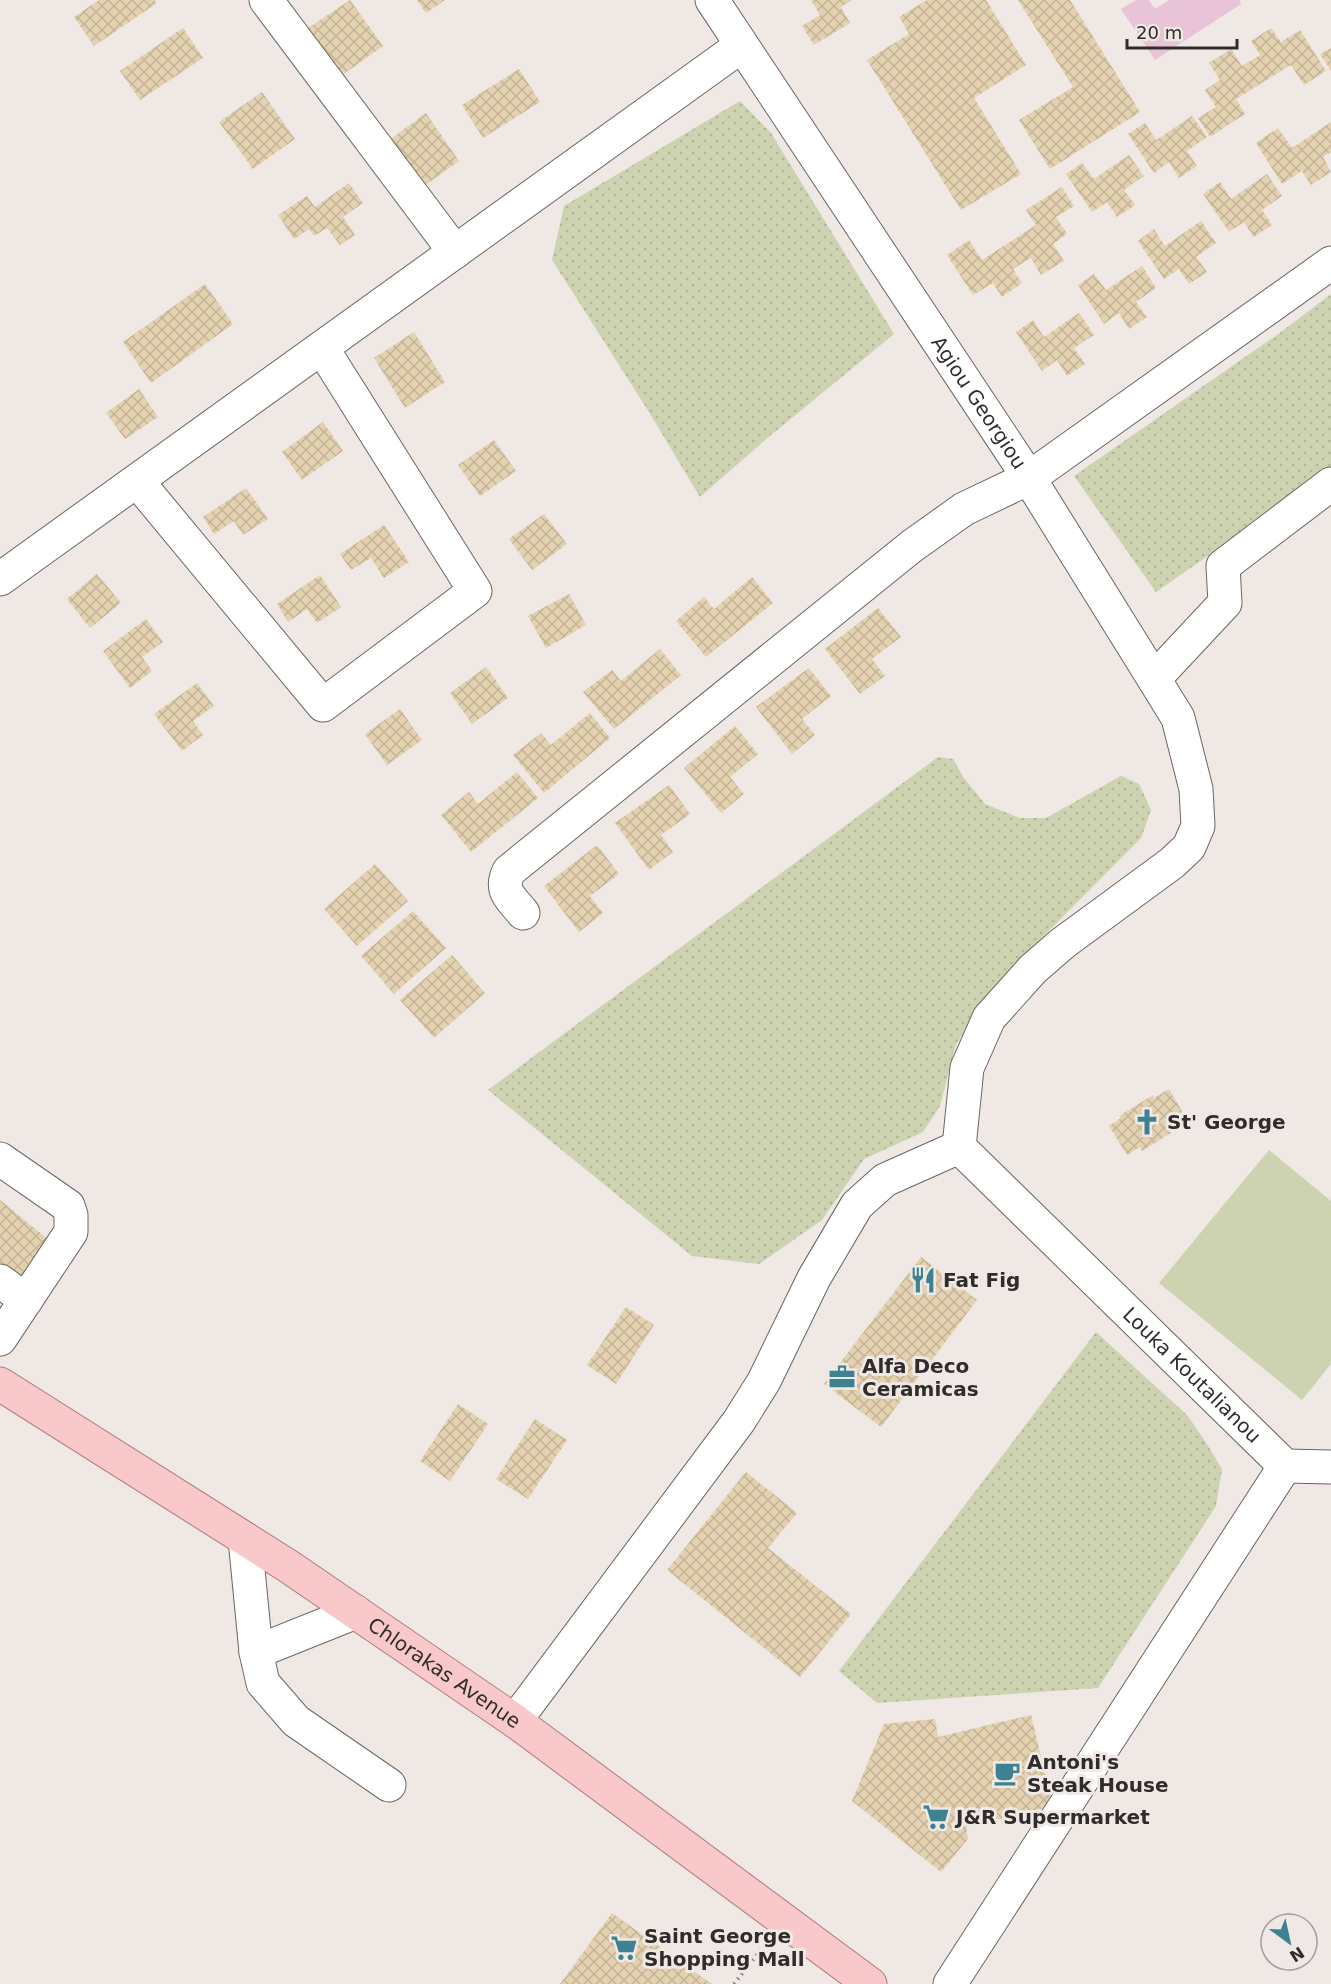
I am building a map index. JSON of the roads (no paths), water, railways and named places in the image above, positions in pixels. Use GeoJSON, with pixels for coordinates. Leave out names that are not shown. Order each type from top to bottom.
{"type":"FeatureCollection","features":[{"type":"Feature","properties":{"kind":"main road","name":"Chlorakas Avenue"},"geometry":{"type":"LineString","coordinates":[[0,1384],[245,1539],[515,1721],[870,1984]]}},
{"type":"Feature","properties":{"kind":"street"},"geometry":{"type":"LineString","coordinates":[[266,0],[454,252]]}},
{"type":"Feature","properties":{"kind":"street","name":"Agiou Georgiou"},"geometry":{"type":"LineString","coordinates":[[712,0],[1029,478],[1178,718],[1196,789],[1198,826],[1189,847],[1172,863],[1063,943],[1033,969],[989,1018],[967,1068],[959,1147]]}},
{"type":"Feature","properties":{"kind":"street"},"geometry":{"type":"LineString","coordinates":[[0,579],[741,46]]}},
{"type":"Feature","properties":{"kind":"street"},"geometry":{"type":"LineString","coordinates":[[523,913],[507,894],[504,881],[509,871],[912,546],[964,509],[1029,478],[1331,263]]}},
{"type":"Feature","properties":{"kind":"street"},"geometry":{"type":"LineString","coordinates":[[137,481],[323,705],[475,591],[322,348]]}},
{"type":"Feature","properties":{"kind":"street"},"geometry":{"type":"LineString","coordinates":[[1154,679],[1225,603],[1223,566],[1331,484]]}},
{"type":"Feature","properties":{"kind":"street"},"geometry":{"type":"LineString","coordinates":[[515,1721],[738,1421],[764,1381],[814,1278],[857,1204],[885,1180],[959,1147]]}},
{"type":"Feature","properties":{"kind":"street","name":"Louka Koutalianou"},"geometry":{"type":"LineString","coordinates":[[959,1147],[1285,1466]]}},
{"type":"Feature","properties":{"kind":"street"},"geometry":{"type":"LineString","coordinates":[[0,1159],[68,1206],[71,1215],[71,1232],[0,1339]]}},
{"type":"Feature","properties":{"kind":"street"},"geometry":{"type":"LineString","coordinates":[[0,1281],[26,1300]]}},
{"type":"Feature","properties":{"kind":"street"},"geometry":{"type":"LineString","coordinates":[[950,1984],[1285,1466],[1331,1467]]}},
{"type":"Feature","properties":{"kind":"street"},"geometry":{"type":"LineString","coordinates":[[245,1539],[256,1652],[263,1683],[297,1721],[389,1785]]}},
{"type":"Feature","properties":{"kind":"street"},"geometry":{"type":"LineString","coordinates":[[256,1652],[356,1612]]}},
{"type":"Feature","properties":{"kind":"place","name":"St' George"},"geometry":{"type":"Point","coordinates":[1147,1122]}},
{"type":"Feature","properties":{"kind":"place","name":"Fat Fig"},"geometry":{"type":"Point","coordinates":[923,1280]}},
{"type":"Feature","properties":{"kind":"place","name":"Alfa Deco Ceramicas"},"geometry":{"type":"Point","coordinates":[842,1377]}},
{"type":"Feature","properties":{"kind":"place","name":"Antoni's Steak House"},"geometry":{"type":"Point","coordinates":[1007,1773]}},
{"type":"Feature","properties":{"kind":"place","name":"J&R Supermarket"},"geometry":{"type":"Point","coordinates":[936,1817]}},
{"type":"Feature","properties":{"kind":"place","name":"Saint George Shopping Mall"},"geometry":{"type":"Point","coordinates":[624,1948]}}]}
